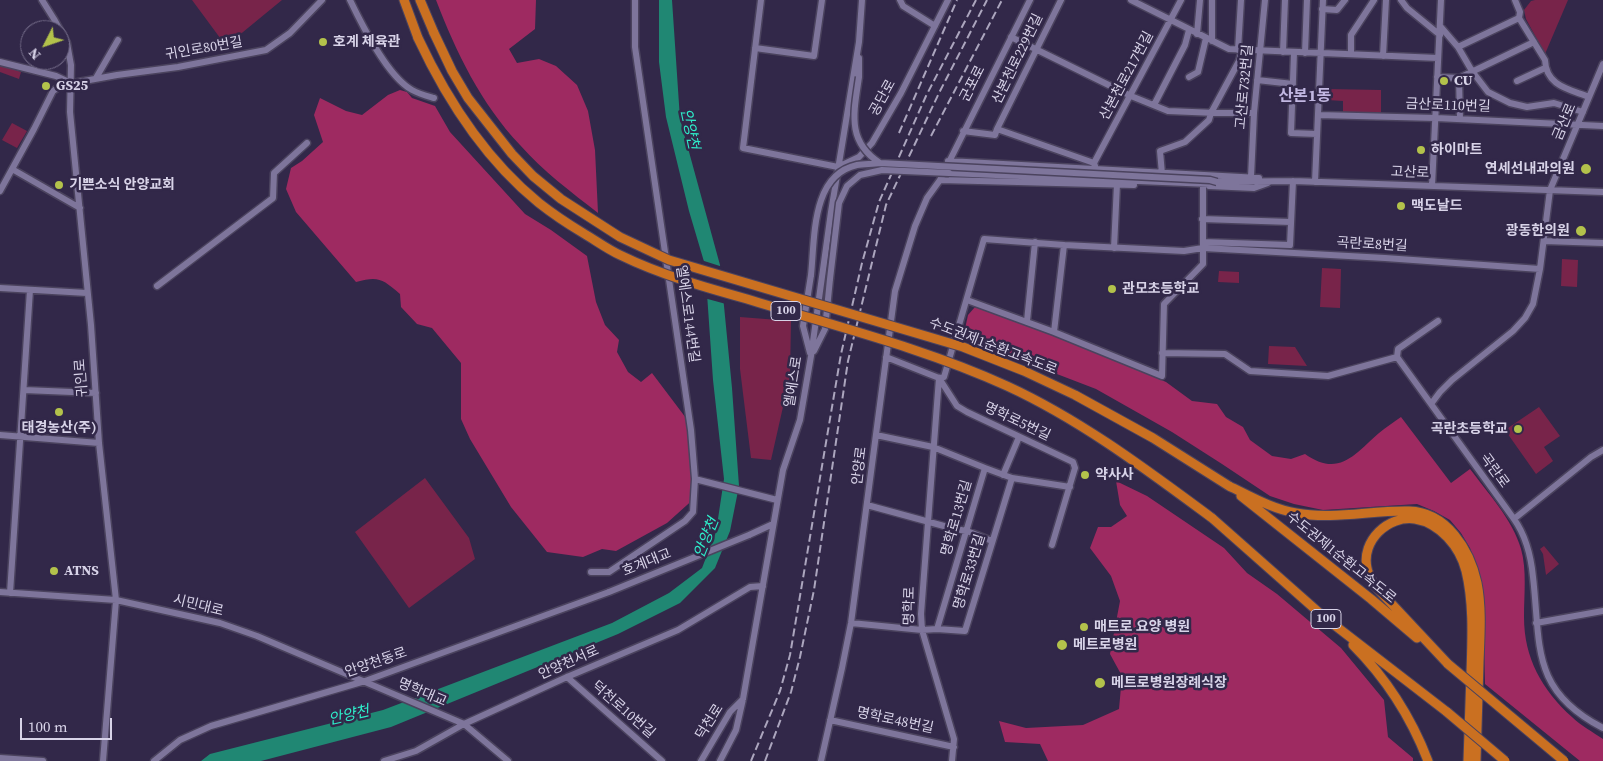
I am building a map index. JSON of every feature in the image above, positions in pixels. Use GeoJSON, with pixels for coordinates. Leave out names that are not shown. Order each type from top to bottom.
{"type":"FeatureCollection","features":[{"type":"Feature","properties":{"kind":"highway","name":"100"},"geometry":{"type":"LineString","coordinates":[[404,0],[418,38],[454,105],[496,160],[539,203],[620,255],[675,278],[913,349],[1007,386],[1071,421],[1139,464],[1212,518],[1324,617],[1447,712],[1505,761]]}},
{"type":"Feature","properties":{"kind":"highway","name":"수도권제1순환고속도로"},"geometry":{"type":"LineString","coordinates":[[420,0],[452,71],[468,98],[512,154],[561,200],[620,237],[668,260],[963,347],[1024,371],[1075,395],[1153,438],[1229,486],[1370,599],[1564,761]]}},
{"type":"Feature","properties":{"kind":"highway"},"geometry":{"type":"LineString","coordinates":[[1229,486],[1266,503],[1295,513],[1337,515],[1411,511],[1430,516],[1449,528],[1464,546],[1476,583],[1480,635],[1476,761]]}},
{"type":"Feature","properties":{"kind":"highway"},"geometry":{"type":"LineString","coordinates":[[1448,664],[1374,585],[1367,570],[1368,547],[1373,537],[1382,529],[1402,519],[1415,519],[1431,524],[1443,533],[1459,555],[1466,570],[1472,636],[1468,761]]}},
{"type":"Feature","properties":{"kind":"highway"},"geometry":{"type":"LineString","coordinates":[[1324,617],[1383,678],[1404,709],[1428,761]]}},
{"type":"Feature","properties":{"kind":"street","name":"귀인로"},"geometry":{"type":"LineString","coordinates":[[42,0],[67,43],[71,65],[70,112],[88,293],[99,443],[116,600],[103,761]]}},
{"type":"Feature","properties":{"kind":"street","name":"귀인로80번길"},"geometry":{"type":"LineString","coordinates":[[71,83],[178,67],[266,50],[290,33],[322,0]]}},
{"type":"Feature","properties":{"kind":"street"},"geometry":{"type":"LineString","coordinates":[[350,0],[360,22],[396,76],[411,90],[434,98]]}},
{"type":"Feature","properties":{"kind":"street","name":"엘에스로144번길"},"geometry":{"type":"LineString","coordinates":[[591,572],[609,572],[685,521],[693,512],[699,480],[635,47],[635,0]]}},
{"type":"Feature","properties":{"kind":"street"},"geometry":{"type":"LineString","coordinates":[[761,0],[743,148],[838,168]]}},
{"type":"Feature","properties":{"kind":"street"},"geometry":{"type":"LineString","coordinates":[[755,48],[814,56],[822,0]]}},
{"type":"Feature","properties":{"kind":"street","name":"엘에스로"},"geometry":{"type":"LineString","coordinates":[[720,761],[736,730],[783,470],[800,420],[858,42],[862,0]]}},
{"type":"Feature","properties":{"kind":"street"},"geometry":{"type":"LineString","coordinates":[[900,0],[903,6],[935,26]]}},
{"type":"Feature","properties":{"kind":"street","name":"공단로"},"geometry":{"type":"LineString","coordinates":[[838,168],[859,157],[872,144],[901,93],[948,0]]}},
{"type":"Feature","properties":{"kind":"street","name":"군포로"},"geometry":{"type":"LineString","coordinates":[[940,180],[1030,0]]}},
{"type":"Feature","properties":{"kind":"street","name":"산본천로229번길"},"geometry":{"type":"LineString","coordinates":[[997,129],[1061,0]]}},
{"type":"Feature","properties":{"kind":"street"},"geometry":{"type":"LineString","coordinates":[[1131,0],[1229,49],[1438,58]]}},
{"type":"Feature","properties":{"kind":"street","name":"산본천로217번길"},"geometry":{"type":"LineString","coordinates":[[1094,166],[1181,0]]}},
{"type":"Feature","properties":{"kind":"street"},"geometry":{"type":"LineString","coordinates":[[1198,34],[1200,0]]}},
{"type":"Feature","properties":{"kind":"street"},"geometry":{"type":"LineString","coordinates":[[1189,76],[1198,72],[1209,40],[1212,0]]}},
{"type":"Feature","properties":{"kind":"street"},"geometry":{"type":"LineString","coordinates":[[1162,174],[1160,151],[1185,142],[1209,120],[1239,61],[1241,0]]}},
{"type":"Feature","properties":{"kind":"street","name":"고산로732번길"},"geometry":{"type":"LineString","coordinates":[[1252,177],[1254,113],[1265,0]]}},
{"type":"Feature","properties":{"kind":"street"},"geometry":{"type":"LineString","coordinates":[[1283,52],[1285,0]]}},
{"type":"Feature","properties":{"kind":"street"},"geometry":{"type":"LineString","coordinates":[[1305,53],[1307,0]]}},
{"type":"Feature","properties":{"kind":"street"},"geometry":{"type":"LineString","coordinates":[[1315,182],[1323,0]]}},
{"type":"Feature","properties":{"kind":"street"},"geometry":{"type":"LineString","coordinates":[[1322,9],[1337,10],[1345,0]]}},
{"type":"Feature","properties":{"kind":"street"},"geometry":{"type":"LineString","coordinates":[[1351,54],[1351,35],[1374,0]]}},
{"type":"Feature","properties":{"kind":"street"},"geometry":{"type":"LineString","coordinates":[[1383,56],[1386,0]]}},
{"type":"Feature","properties":{"kind":"street"},"geometry":{"type":"LineString","coordinates":[[1401,0],[1407,8],[1440,34]]}},
{"type":"Feature","properties":{"kind":"street"},"geometry":{"type":"LineString","coordinates":[[1432,186],[1441,0]]}},
{"type":"Feature","properties":{"kind":"street"},"geometry":{"type":"LineString","coordinates":[[1514,0],[1520,12],[1519,18],[1545,60],[1545,68],[1550,78],[1558,84],[1589,97]]}},
{"type":"Feature","properties":{"kind":"street"},"geometry":{"type":"LineString","coordinates":[[1458,47],[1519,18]]}},
{"type":"Feature","properties":{"kind":"street"},"geometry":{"type":"LineString","coordinates":[[1440,26],[1458,47],[1472,71],[1488,92],[1510,102],[1527,106],[1554,103],[1583,112]]}},
{"type":"Feature","properties":{"kind":"street"},"geometry":{"type":"LineString","coordinates":[[1154,105],[1185,45],[1189,30]]}},
{"type":"Feature","properties":{"kind":"street"},"geometry":{"type":"LineString","coordinates":[[1012,36],[1131,96],[1168,111],[1254,113]]}},
{"type":"Feature","properties":{"kind":"street"},"geometry":{"type":"LineString","coordinates":[[96,78],[118,40]]}},
{"type":"Feature","properties":{"kind":"street"},"geometry":{"type":"LineString","coordinates":[[858,42],[859,77],[854,120],[856,134],[865,151],[880,163]]}},
{"type":"Feature","properties":{"kind":"street"},"geometry":{"type":"LineString","coordinates":[[1437,77],[1459,78],[1534,42]]}},
{"type":"Feature","properties":{"kind":"street"},"geometry":{"type":"LineString","coordinates":[[1294,53],[1290,133],[1317,134]]}},
{"type":"Feature","properties":{"kind":"street"},"geometry":{"type":"LineString","coordinates":[[0,62],[56,76],[71,83]]}},
{"type":"Feature","properties":{"kind":"street","name":"금산로"},"geometry":{"type":"LineString","coordinates":[[1550,190],[1603,64]]}},
{"type":"Feature","properties":{"kind":"street"},"geometry":{"type":"LineString","coordinates":[[1518,81],[1545,68]]}},
{"type":"Feature","properties":{"kind":"street"},"geometry":{"type":"LineString","coordinates":[[1459,78],[1460,119]]}},
{"type":"Feature","properties":{"kind":"street"},"geometry":{"type":"LineString","coordinates":[[1257,80],[1293,84]]}},
{"type":"Feature","properties":{"kind":"street"},"geometry":{"type":"LineString","coordinates":[[0,191],[53,91],[62,85],[71,83]]}},
{"type":"Feature","properties":{"kind":"street","name":"금산로110번길"},"geometry":{"type":"LineString","coordinates":[[1318,115],[1436,118],[1603,126]]}},
{"type":"Feature","properties":{"kind":"street"},"geometry":{"type":"LineString","coordinates":[[963,131],[994,135],[997,129],[1094,166]]}},
{"type":"Feature","properties":{"kind":"street"},"geometry":{"type":"LineString","coordinates":[[157,286],[273,198],[274,173],[308,143]]}},
{"type":"Feature","properties":{"kind":"street"},"geometry":{"type":"LineString","coordinates":[[948,161],[1094,166],[1162,174],[1252,177],[1274,181]]}},
{"type":"Feature","properties":{"kind":"street"},"geometry":{"type":"LineString","coordinates":[[811,356],[803,326],[819,204],[826,186],[840,172],[856,165],[880,163],[1210,180],[1217,182]]}},
{"type":"Feature","properties":{"kind":"street"},"geometry":{"type":"LineString","coordinates":[[12,169],[80,208]]}},
{"type":"Feature","properties":{"kind":"street"},"geometry":{"type":"LineString","coordinates":[[811,356],[825,329],[839,203],[847,186],[860,175],[882,170],[1210,184],[1217,182]]}},
{"type":"Feature","properties":{"kind":"street"},"geometry":{"type":"LineString","coordinates":[[940,180],[1254,188],[1274,181]]}},
{"type":"Feature","properties":{"kind":"street","name":"안양로"},"geometry":{"type":"LineString","coordinates":[[821,761],[851,623],[895,291],[915,226],[928,198],[940,180]]}},
{"type":"Feature","properties":{"kind":"street"},"geometry":{"type":"LineString","coordinates":[[1203,245],[1290,245],[1293,181]]}},
{"type":"Feature","properties":{"kind":"street","name":"고산로"},"geometry":{"type":"LineString","coordinates":[[1217,182],[1293,181],[1603,192]]}},
{"type":"Feature","properties":{"kind":"street"},"geometry":{"type":"LineString","coordinates":[[1114,248],[1117,184]]}},
{"type":"Feature","properties":{"kind":"street"},"geometry":{"type":"LineString","coordinates":[[886,357],[939,378],[944,377],[967,300],[1027,321],[1162,376],[1164,304],[1203,264],[1203,186]]}},
{"type":"Feature","properties":{"kind":"street"},"geometry":{"type":"LineString","coordinates":[[1431,404],[1452,380],[1513,331],[1525,318],[1533,304],[1540,269],[1550,190]]}},
{"type":"Feature","properties":{"kind":"street"},"geometry":{"type":"LineString","coordinates":[[1202,219],[1291,222]]}},
{"type":"Feature","properties":{"kind":"street","name":"곡란로8번길"},"geometry":{"type":"LineString","coordinates":[[967,300],[984,238],[1064,245],[1184,251],[1203,245],[1540,269]]}},
{"type":"Feature","properties":{"kind":"street"},"geometry":{"type":"LineString","coordinates":[[1544,241],[1603,243]]}},
{"type":"Feature","properties":{"kind":"street"},"geometry":{"type":"LineString","coordinates":[[1027,321],[1034,242]]}},
{"type":"Feature","properties":{"kind":"street"},"geometry":{"type":"LineString","coordinates":[[1054,332],[1064,245]]}},
{"type":"Feature","properties":{"kind":"street"},"geometry":{"type":"LineString","coordinates":[[0,288],[88,293]]}},
{"type":"Feature","properties":{"kind":"street"},"geometry":{"type":"LineString","coordinates":[[10,593],[30,290]]}},
{"type":"Feature","properties":{"kind":"street"},"geometry":{"type":"LineString","coordinates":[[1162,352],[1225,354],[1250,371],[1328,376],[1397,357],[1398,349],[1438,321]]}},
{"type":"Feature","properties":{"kind":"street","name":"곡란로"},"geometry":{"type":"LineString","coordinates":[[1397,357],[1519,526],[1529,552],[1540,656],[1550,681],[1575,709],[1590,721],[1603,728]]}},
{"type":"Feature","properties":{"kind":"street","name":"명학로5번길"},"geometry":{"type":"LineString","coordinates":[[939,378],[958,406],[967,412],[1073,462],[1075,468],[1052,545]]}},
{"type":"Feature","properties":{"kind":"street","name":"명학로"},"geometry":{"type":"LineString","coordinates":[[939,378],[921,614],[922,630],[954,739],[952,761]]}},
{"type":"Feature","properties":{"kind":"street"},"geometry":{"type":"LineString","coordinates":[[24,390],[96,393]]}},
{"type":"Feature","properties":{"kind":"street"},"geometry":{"type":"LineString","coordinates":[[0,435],[99,443]]}},
{"type":"Feature","properties":{"kind":"street"},"geometry":{"type":"LineString","coordinates":[[876,435],[933,447]]}},
{"type":"Feature","properties":{"kind":"street"},"geometry":{"type":"LineString","coordinates":[[1003,475],[1019,436]]}},
{"type":"Feature","properties":{"kind":"street","name":"명학로13번길"},"geometry":{"type":"LineString","coordinates":[[933,447],[985,468],[937,628]]}},
{"type":"Feature","properties":{"kind":"street"},"geometry":{"type":"LineString","coordinates":[[1514,519],[1578,467],[1603,450]]}},
{"type":"Feature","properties":{"kind":"street"},"geometry":{"type":"LineString","coordinates":[[985,468],[1012,478],[1070,487]]}},
{"type":"Feature","properties":{"kind":"street","name":"명학로33번길"},"geometry":{"type":"LineString","coordinates":[[851,623],[922,630],[937,628],[965,631],[1012,478]]}},
{"type":"Feature","properties":{"kind":"street"},"geometry":{"type":"LineString","coordinates":[[699,480],[777,500]]}},
{"type":"Feature","properties":{"kind":"street"},"geometry":{"type":"LineString","coordinates":[[867,505],[967,531],[992,541]]}},
{"type":"Feature","properties":{"kind":"street","name":"호계대교"},"geometry":{"type":"LineString","coordinates":[[609,592],[773,524]]}},
{"type":"Feature","properties":{"kind":"street","name":"안양천서로"},"geometry":{"type":"LineString","coordinates":[[384,761],[416,751],[464,724],[567,677],[678,630],[750,587],[763,586]]}},
{"type":"Feature","properties":{"kind":"street","name":"시민대로"},"geometry":{"type":"LineString","coordinates":[[0,592],[116,600],[220,623],[257,636],[379,688]]}},
{"type":"Feature","properties":{"kind":"street","name":"안양천동로"},"geometry":{"type":"LineString","coordinates":[[154,761],[180,740],[211,726],[365,681],[609,592]]}},
{"type":"Feature","properties":{"kind":"street"},"geometry":{"type":"LineString","coordinates":[[1536,623],[1603,611]]}},
{"type":"Feature","properties":{"kind":"street","name":"덕천로10번길"},"geometry":{"type":"LineString","coordinates":[[567,677],[662,761]]}},
{"type":"Feature","properties":{"kind":"street","name":"명학대교"},"geometry":{"type":"LineString","coordinates":[[379,688],[464,724]]}},
{"type":"Feature","properties":{"kind":"street","name":"덕천로"},"geometry":{"type":"LineString","coordinates":[[701,761],[730,712],[743,699]]}},
{"type":"Feature","properties":{"kind":"street","name":"명학로48번길"},"geometry":{"type":"LineString","coordinates":[[830,720],[954,746]]}},
{"type":"Feature","properties":{"kind":"street"},"geometry":{"type":"LineString","coordinates":[[464,724],[508,761]]}},
{"type":"Feature","properties":{"kind":"street"},"geometry":{"type":"LineString","coordinates":[[0,758],[43,761]]}},
{"type":"Feature","properties":{"kind":"shaded area"},"geometry":{"type":"Polygon","coordinates":[[[192,0],[282,0],[226,46],[192,0]]]}},
{"type":"Feature","properties":{"kind":"shaded area"},"geometry":{"type":"Polygon","coordinates":[[[436,0],[536,0],[535,29],[509,49],[517,63],[539,59],[556,66],[577,85],[588,111],[595,150],[598,213],[538,164],[493,112],[461,58],[436,0]]]}},
{"type":"Feature","properties":{"kind":"shaded area"},"geometry":{"type":"Polygon","coordinates":[[[659,0],[672,0],[680,119],[720,265],[739,486],[730,531],[715,568],[680,603],[618,634],[391,727],[261,761],[201,761],[210,754],[383,710],[612,623],[669,593],[702,568],[716,532],[724,479],[713,380],[705,265],[689,211],[666,117],[659,62],[659,0]]]}},
{"type":"Feature","properties":{"kind":"shaded area"},"geometry":{"type":"Polygon","coordinates":[[[1568,0],[1545,54],[1526,19],[1524,10],[1531,1],[1568,0]]]}},
{"type":"Feature","properties":{"kind":"shaded area"},"geometry":{"type":"Polygon","coordinates":[[[0,64],[21,72],[19,79],[0,72],[0,64]]]}},
{"type":"Feature","properties":{"kind":"shaded area"},"geometry":{"type":"Polygon","coordinates":[[[1327,89],[1381,90],[1381,115],[1343,114],[1343,101],[1327,100],[1327,89]]]}},
{"type":"Feature","properties":{"kind":"shaded area"},"geometry":{"type":"Polygon","coordinates":[[[400,90],[407,92],[412,98],[435,106],[450,132],[525,214],[587,256],[596,302],[605,325],[619,340],[617,352],[628,372],[641,382],[652,373],[689,422],[697,496],[667,523],[616,551],[602,549],[583,557],[547,552],[511,507],[470,439],[461,419],[461,363],[432,328],[417,324],[401,307],[400,294],[389,285],[375,279],[356,282],[296,212],[286,189],[291,168],[302,161],[323,142],[314,115],[320,98],[346,111],[362,115],[388,95],[400,90]]]}},
{"type":"Feature","properties":{"kind":"shaded area"},"geometry":{"type":"Polygon","coordinates":[[[12,123],[27,131],[17,148],[2,140],[12,123]]]}},
{"type":"Feature","properties":{"kind":"shaded area"},"geometry":{"type":"Polygon","coordinates":[[[1562,259],[1578,260],[1577,287],[1561,286],[1562,259]]]}},
{"type":"Feature","properties":{"kind":"shaded area"},"geometry":{"type":"Polygon","coordinates":[[[1322,268],[1341,269],[1340,308],[1320,307],[1322,268]]]}},
{"type":"Feature","properties":{"kind":"shaded area"},"geometry":{"type":"Polygon","coordinates":[[[1219,271],[1239,272],[1239,283],[1218,282],[1219,271]]]}},
{"type":"Feature","properties":{"kind":"shaded area"},"geometry":{"type":"Polygon","coordinates":[[[975,307],[1056,335],[1118,361],[1166,382],[1192,401],[1217,404],[1226,417],[1243,427],[1250,440],[1272,456],[1291,459],[1305,454],[1317,461],[1328,464],[1337,463],[1354,455],[1401,417],[1451,483],[1470,469],[1499,507],[1512,528],[1523,557],[1525,574],[1525,632],[1531,660],[1544,684],[1561,707],[1579,723],[1603,739],[1603,761],[1580,761],[1485,684],[1483,598],[1478,570],[1470,548],[1450,520],[1417,504],[1323,510],[1294,504],[1270,496],[1172,432],[1096,389],[963,338],[968,315],[975,307]]]}},
{"type":"Feature","properties":{"kind":"shaded area"},"geometry":{"type":"Polygon","coordinates":[[[740,317],[791,321],[790,376],[771,460],[751,458],[740,369],[740,317]]]}},
{"type":"Feature","properties":{"kind":"shaded area"},"geometry":{"type":"Polygon","coordinates":[[[1269,346],[1295,347],[1307,366],[1268,364],[1269,346]]]}},
{"type":"Feature","properties":{"kind":"shaded area"},"geometry":{"type":"Polygon","coordinates":[[[1539,407],[1560,436],[1544,447],[1553,461],[1536,474],[1505,430],[1539,407]]]}},
{"type":"Feature","properties":{"kind":"shaded area"},"geometry":{"type":"Polygon","coordinates":[[[425,478],[469,538],[475,559],[409,608],[355,532],[425,478]]]}},
{"type":"Feature","properties":{"kind":"shaded area"},"geometry":{"type":"Polygon","coordinates":[[[1116,481],[1147,496],[1224,548],[1247,573],[1277,594],[1341,648],[1384,700],[1388,737],[1413,758],[1413,761],[1048,761],[1040,744],[1005,742],[999,721],[1026,728],[1083,725],[1119,709],[1122,676],[1110,654],[1120,601],[1111,576],[1090,548],[1098,527],[1111,527],[1127,516],[1120,505],[1116,481]]]}},
{"type":"Feature","properties":{"kind":"shaded area"},"geometry":{"type":"Polygon","coordinates":[[[1544,546],[1559,564],[1546,575],[1543,554],[1540,549],[1544,546]]]}},
{"type":"Feature","properties":{"kind":"pier"},"geometry":{"type":"Polygon","coordinates":[[[701,260],[723,267],[726,304],[704,298],[701,260]]]}},
{"type":"Feature","properties":{"kind":"railway"},"geometry":{"type":"LineString","coordinates":[[899,133],[957,0]]}},
{"type":"Feature","properties":{"kind":"railway"},"geometry":{"type":"LineString","coordinates":[[751,761],[780,691],[790,655],[841,354],[862,263],[879,202],[926,96],[976,0]]}},
{"type":"Feature","properties":{"kind":"railway"},"geometry":{"type":"LineString","coordinates":[[765,761],[791,692],[800,657],[814,590],[848,361],[886,205],[939,93],[987,0]]}},
{"type":"Feature","properties":{"kind":"railway"},"geometry":{"type":"LineString","coordinates":[[931,136],[1002,0]]}},
{"type":"Feature","properties":{"kind":"place","name":"호계 체육관"},"geometry":{"type":"Point","coordinates":[323,42]}},
{"type":"Feature","properties":{"kind":"place","name":"CU"},"geometry":{"type":"Point","coordinates":[1444,81]}},
{"type":"Feature","properties":{"kind":"place","name":"GS25"},"geometry":{"type":"Point","coordinates":[46,86]}},
{"type":"Feature","properties":{"kind":"place","name":"하이마트"},"geometry":{"type":"Point","coordinates":[1421,150]}},
{"type":"Feature","properties":{"kind":"place","name":"연세선내과의원"},"geometry":{"type":"Point","coordinates":[1586,169]}},
{"type":"Feature","properties":{"kind":"place","name":"기쁜소식 안양교회"},"geometry":{"type":"Point","coordinates":[59,185]}},
{"type":"Feature","properties":{"kind":"place","name":"맥도날드"},"geometry":{"type":"Point","coordinates":[1401,206]}},
{"type":"Feature","properties":{"kind":"place","name":"광동한의원"},"geometry":{"type":"Point","coordinates":[1581,231]}},
{"type":"Feature","properties":{"kind":"place","name":"관모초등학교"},"geometry":{"type":"Point","coordinates":[1112,289]}},
{"type":"Feature","properties":{"kind":"place","name":"태경농산(주)"},"geometry":{"type":"Point","coordinates":[59,412]}},
{"type":"Feature","properties":{"kind":"place","name":"곡란초등학교"},"geometry":{"type":"Point","coordinates":[1518,429]}},
{"type":"Feature","properties":{"kind":"place","name":"약사사"},"geometry":{"type":"Point","coordinates":[1085,475]}},
{"type":"Feature","properties":{"kind":"place","name":"ATNS"},"geometry":{"type":"Point","coordinates":[54,571]}},
{"type":"Feature","properties":{"kind":"place","name":"매트로 요양 병원"},"geometry":{"type":"Point","coordinates":[1084,627]}},
{"type":"Feature","properties":{"kind":"place","name":"메트로병원"},"geometry":{"type":"Point","coordinates":[1062,645]}},
{"type":"Feature","properties":{"kind":"place","name":"메트로병원장례식장"},"geometry":{"type":"Point","coordinates":[1100,683]}},
{"type":"Feature","properties":{"kind":"district","name":"산본1동"},"geometry":{"type":"Point","coordinates":[1305,97]}},
{"type":"Feature","properties":{"kind":"water label","name":"안양천"},"geometry":{"type":"Point","coordinates":[689,129]}},
{"type":"Feature","properties":{"kind":"water label","name":"안양천"},"geometry":{"type":"Point","coordinates":[707,538]}},
{"type":"Feature","properties":{"kind":"water label","name":"안양천"},"geometry":{"type":"Point","coordinates":[349,716]}}]}
